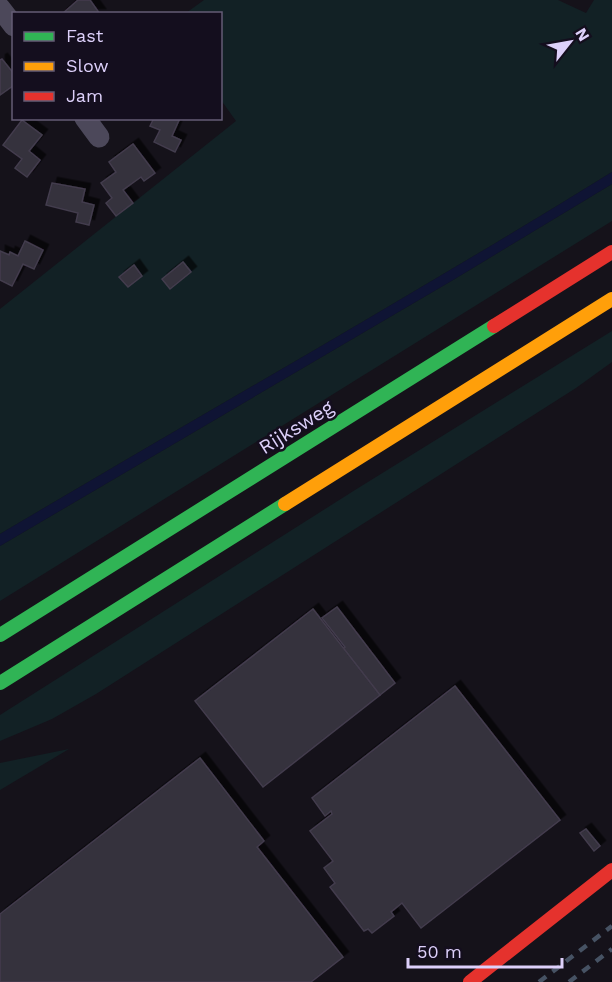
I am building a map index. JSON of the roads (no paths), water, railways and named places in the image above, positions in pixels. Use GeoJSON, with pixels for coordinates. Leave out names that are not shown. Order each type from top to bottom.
{"type":"FeatureCollection","features":[{"type":"Feature","properties":{"kind":"main road","name":"Rijksweg"},"geometry":{"type":"LineString","coordinates":[[0,635],[612,252]]}},
{"type":"Feature","properties":{"kind":"main road"},"geometry":{"type":"LineString","coordinates":[[0,683],[612,299]]}},
{"type":"Feature","properties":{"kind":"main road"},"geometry":{"type":"LineString","coordinates":[[470,982],[612,870]]}},
{"type":"Feature","properties":{"kind":"street"},"geometry":{"type":"LineString","coordinates":[[0,8],[12,23]]}},
{"type":"Feature","properties":{"kind":"street"},"geometry":{"type":"LineString","coordinates":[[87,120],[99,136]]}},
{"type":"Feature","properties":{"kind":"water"},"geometry":{"type":"Polygon","coordinates":[[[612,172],[612,184],[0,546],[0,534],[383,310],[612,172]]]}},
{"type":"Feature","properties":{"kind":"railway"},"geometry":{"type":"LineString","coordinates":[[539,982],[612,926]]}},
{"type":"Feature","properties":{"kind":"railway"},"geometry":{"type":"LineString","coordinates":[[569,982],[612,949]]}}]}
